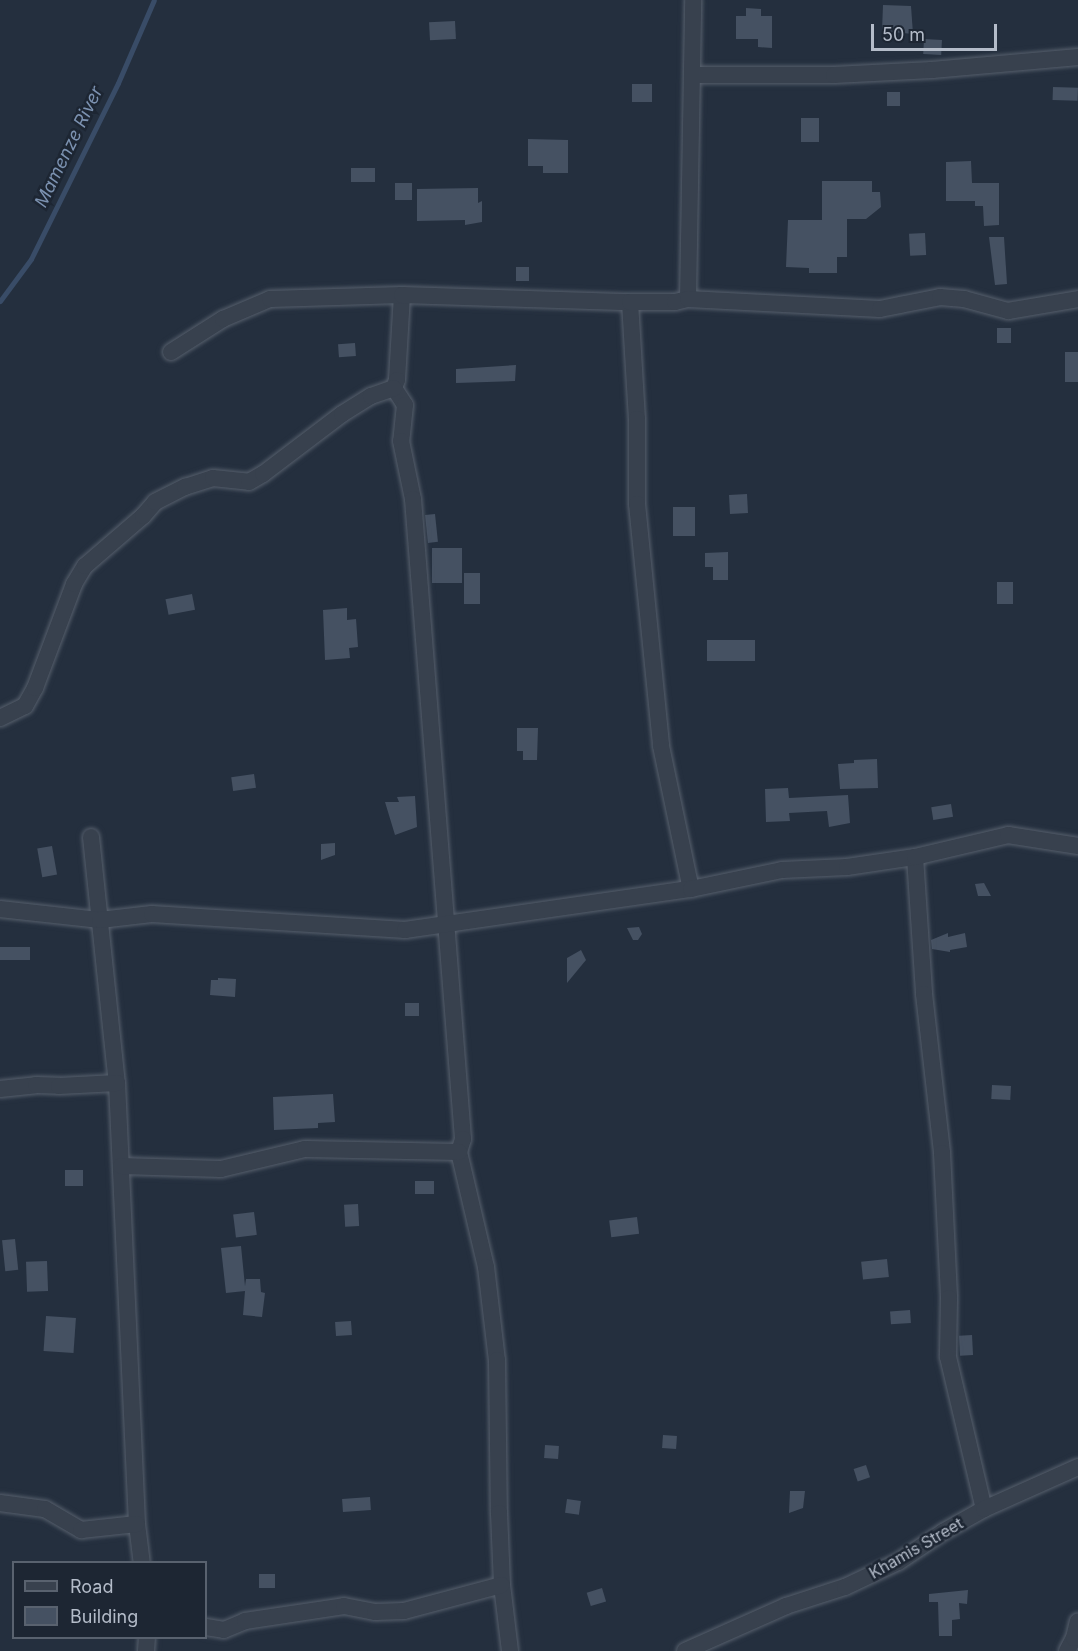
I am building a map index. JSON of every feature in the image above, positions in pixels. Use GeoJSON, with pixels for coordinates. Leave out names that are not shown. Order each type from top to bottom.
{"type":"FeatureCollection","features":[{"type":"Feature","properties":{"kind":"street"},"geometry":{"type":"LineString","coordinates":[[688,299],[693,0]]}},
{"type":"Feature","properties":{"kind":"street"},"geometry":{"type":"LineString","coordinates":[[693,75],[834,75],[932,70],[1078,57]]}},
{"type":"Feature","properties":{"kind":"street"},"geometry":{"type":"LineString","coordinates":[[171,352],[223,319],[270,299],[402,295],[630,302],[675,302],[688,299],[880,309],[940,297],[964,299],[1008,311],[1078,299]]}},
{"type":"Feature","properties":{"kind":"street"},"geometry":{"type":"LineString","coordinates":[[394,388],[397,380],[402,295]]}},
{"type":"Feature","properties":{"kind":"street"},"geometry":{"type":"LineString","coordinates":[[630,302],[638,419],[637,504],[661,746],[692,889]]}},
{"type":"Feature","properties":{"kind":"street"},"geometry":{"type":"LineString","coordinates":[[0,718],[25,706],[35,688],[74,584],[85,566],[143,516],[155,502],[185,487],[213,478],[249,482],[263,474],[342,414],[371,396],[394,388]]}},
{"type":"Feature","properties":{"kind":"street"},"geometry":{"type":"LineString","coordinates":[[394,388],[405,405],[401,441],[413,499],[463,1139],[459,1152],[486,1267],[497,1360],[502,1585],[510,1651]]}},
{"type":"Feature","properties":{"kind":"street"},"geometry":{"type":"LineString","coordinates":[[0,909],[100,920],[152,915],[405,930],[692,889],[782,870],[847,867],[915,857],[1008,835],[1078,846]]}},
{"type":"Feature","properties":{"kind":"street"},"geometry":{"type":"LineString","coordinates":[[91,837],[117,1083],[137,1524],[142,1561]]}},
{"type":"Feature","properties":{"kind":"street"},"geometry":{"type":"LineString","coordinates":[[915,857],[924,994],[942,1153],[949,1298],[948,1358],[984,1509]]}},
{"type":"Feature","properties":{"kind":"street"},"geometry":{"type":"LineString","coordinates":[[0,1089],[36,1085],[117,1083]]}},
{"type":"Feature","properties":{"kind":"street"},"geometry":{"type":"LineString","coordinates":[[121,1166],[221,1169],[305,1149],[459,1152]]}},
{"type":"Feature","properties":{"kind":"street","name":"Khamis Street"},"geometry":{"type":"LineString","coordinates":[[685,1651],[786,1606],[845,1587],[898,1562],[943,1532],[984,1509],[1078,1467]]}},
{"type":"Feature","properties":{"kind":"street"},"geometry":{"type":"LineString","coordinates":[[0,1503],[45,1509],[81,1530],[137,1524]]}},
{"type":"Feature","properties":{"kind":"street"},"geometry":{"type":"LineString","coordinates":[[207,1627],[224,1630],[245,1621],[344,1606],[375,1612],[404,1611],[502,1585]]}},
{"type":"Feature","properties":{"kind":"street"},"geometry":{"type":"LineString","coordinates":[[1067,1651],[1074,1638],[1078,1621]]}},
{"type":"Feature","properties":{"kind":"building"},"geometry":{"type":"Polygon","coordinates":[[[883,5],[911,6],[913,34],[882,31],[883,5]]]}},
{"type":"Feature","properties":{"kind":"building"},"geometry":{"type":"Polygon","coordinates":[[[746,8],[761,9],[761,16],[772,16],[772,48],[758,47],[758,39],[736,39],[736,16],[746,16],[746,8]]]}},
{"type":"Feature","properties":{"kind":"building"},"geometry":{"type":"Polygon","coordinates":[[[455,21],[456,39],[430,40],[429,22],[455,21]]]}},
{"type":"Feature","properties":{"kind":"building"},"geometry":{"type":"Polygon","coordinates":[[[924,39],[942,40],[941,55],[923,54],[924,39]]]}},
{"type":"Feature","properties":{"kind":"building"},"geometry":{"type":"Polygon","coordinates":[[[632,84],[652,84],[652,102],[632,102],[632,84]]]}},
{"type":"Feature","properties":{"kind":"building"},"geometry":{"type":"Polygon","coordinates":[[[1053,87],[1078,88],[1078,101],[1053,100],[1053,87]]]}},
{"type":"Feature","properties":{"kind":"building"},"geometry":{"type":"Polygon","coordinates":[[[887,92],[900,92],[900,106],[887,106],[887,92]]]}},
{"type":"Feature","properties":{"kind":"building"},"geometry":{"type":"Polygon","coordinates":[[[801,118],[819,118],[819,142],[801,142],[801,118]]]}},
{"type":"Feature","properties":{"kind":"building"},"geometry":{"type":"Polygon","coordinates":[[[528,139],[568,140],[568,173],[543,173],[543,166],[528,166],[528,139]]]}},
{"type":"Feature","properties":{"kind":"building"},"geometry":{"type":"Polygon","coordinates":[[[971,161],[972,183],[999,183],[999,225],[984,226],[983,206],[975,206],[975,201],[946,201],[946,162],[971,161]]]}},
{"type":"Feature","properties":{"kind":"building"},"geometry":{"type":"Polygon","coordinates":[[[351,168],[375,168],[375,182],[351,182],[351,168]]]}},
{"type":"Feature","properties":{"kind":"building"},"geometry":{"type":"Polygon","coordinates":[[[822,181],[872,181],[872,192],[880,192],[881,207],[866,219],[847,219],[847,257],[837,257],[837,273],[809,273],[809,268],[786,267],[788,220],[822,220],[822,181]]]}},
{"type":"Feature","properties":{"kind":"building"},"geometry":{"type":"Polygon","coordinates":[[[395,183],[412,183],[412,200],[395,200],[395,183]]]}},
{"type":"Feature","properties":{"kind":"building"},"geometry":{"type":"Polygon","coordinates":[[[478,188],[478,203],[482,201],[482,222],[465,225],[465,220],[417,221],[417,189],[478,188]]]}},
{"type":"Feature","properties":{"kind":"building"},"geometry":{"type":"Polygon","coordinates":[[[925,233],[926,255],[910,256],[909,234],[925,233]]]}},
{"type":"Feature","properties":{"kind":"building"},"geometry":{"type":"Polygon","coordinates":[[[989,237],[1004,237],[1007,284],[995,285],[989,237]]]}},
{"type":"Feature","properties":{"kind":"building"},"geometry":{"type":"Polygon","coordinates":[[[516,267],[529,267],[529,281],[516,281],[516,267]]]}},
{"type":"Feature","properties":{"kind":"building"},"geometry":{"type":"Polygon","coordinates":[[[997,328],[1011,328],[1011,343],[997,343],[997,328]]]}},
{"type":"Feature","properties":{"kind":"building"},"geometry":{"type":"Polygon","coordinates":[[[355,343],[356,356],[339,357],[338,344],[355,343]]]}},
{"type":"Feature","properties":{"kind":"building"},"geometry":{"type":"Polygon","coordinates":[[[1065,352],[1078,352],[1078,382],[1065,382],[1065,352]]]}},
{"type":"Feature","properties":{"kind":"building"},"geometry":{"type":"Polygon","coordinates":[[[516,365],[515,381],[456,383],[456,369],[516,365]]]}},
{"type":"Feature","properties":{"kind":"building"},"geometry":{"type":"Polygon","coordinates":[[[747,494],[748,513],[730,514],[729,495],[747,494]]]}},
{"type":"Feature","properties":{"kind":"building"},"geometry":{"type":"Polygon","coordinates":[[[673,507],[695,507],[695,536],[673,536],[673,507]]]}},
{"type":"Feature","properties":{"kind":"building"},"geometry":{"type":"Polygon","coordinates":[[[435,514],[438,542],[428,543],[425,515],[435,514]]]}},
{"type":"Feature","properties":{"kind":"building"},"geometry":{"type":"Polygon","coordinates":[[[432,548],[462,548],[462,583],[432,583],[432,548]]]}},
{"type":"Feature","properties":{"kind":"building"},"geometry":{"type":"Polygon","coordinates":[[[728,552],[728,580],[713,580],[713,567],[705,567],[705,553],[728,552]]]}},
{"type":"Feature","properties":{"kind":"building"},"geometry":{"type":"Polygon","coordinates":[[[464,573],[480,573],[480,604],[464,604],[464,573]]]}},
{"type":"Feature","properties":{"kind":"building"},"geometry":{"type":"Polygon","coordinates":[[[997,582],[1013,582],[1013,604],[997,604],[997,582]]]}},
{"type":"Feature","properties":{"kind":"building"},"geometry":{"type":"Polygon","coordinates":[[[192,594],[195,610],[169,615],[165,599],[192,594]]]}},
{"type":"Feature","properties":{"kind":"building"},"geometry":{"type":"Polygon","coordinates":[[[347,608],[347,620],[356,619],[358,647],[349,648],[350,658],[325,660],[323,610],[347,608]]]}},
{"type":"Feature","properties":{"kind":"building"},"geometry":{"type":"Polygon","coordinates":[[[707,640],[755,640],[755,661],[707,661],[707,640]]]}},
{"type":"Feature","properties":{"kind":"building"},"geometry":{"type":"Polygon","coordinates":[[[517,728],[538,728],[537,760],[523,760],[523,751],[517,751],[517,728]]]}},
{"type":"Feature","properties":{"kind":"building"},"geometry":{"type":"Polygon","coordinates":[[[877,759],[878,788],[840,789],[838,764],[854,763],[854,760],[877,759]]]}},
{"type":"Feature","properties":{"kind":"building"},"geometry":{"type":"Polygon","coordinates":[[[254,774],[256,788],[233,791],[231,777],[254,774]]]}},
{"type":"Feature","properties":{"kind":"building"},"geometry":{"type":"Polygon","coordinates":[[[788,788],[789,798],[848,795],[850,823],[829,827],[827,811],[789,813],[790,821],[766,822],[765,789],[788,788]]]}},
{"type":"Feature","properties":{"kind":"building"},"geometry":{"type":"Polygon","coordinates":[[[415,796],[417,827],[395,835],[385,802],[399,802],[397,797],[415,796]]]}},
{"type":"Feature","properties":{"kind":"building"},"geometry":{"type":"Polygon","coordinates":[[[951,804],[953,817],[933,820],[931,807],[951,804]]]}},
{"type":"Feature","properties":{"kind":"building"},"geometry":{"type":"Polygon","coordinates":[[[335,843],[335,855],[321,860],[321,844],[335,843]]]}},
{"type":"Feature","properties":{"kind":"building"},"geometry":{"type":"Polygon","coordinates":[[[52,846],[57,875],[42,877],[37,849],[52,846]]]}},
{"type":"Feature","properties":{"kind":"building"},"geometry":{"type":"Polygon","coordinates":[[[984,883],[991,896],[978,896],[975,884],[984,883]]]}},
{"type":"Feature","properties":{"kind":"building"},"geometry":{"type":"Polygon","coordinates":[[[639,927],[642,934],[638,940],[633,940],[627,928],[639,927]]]}},
{"type":"Feature","properties":{"kind":"building"},"geometry":{"type":"Polygon","coordinates":[[[948,933],[948,937],[965,933],[967,947],[950,950],[950,952],[932,949],[931,940],[948,933]]]}},
{"type":"Feature","properties":{"kind":"building"},"geometry":{"type":"Polygon","coordinates":[[[0,947],[30,947],[30,960],[0,960],[0,947]]]}},
{"type":"Feature","properties":{"kind":"building"},"geometry":{"type":"Polygon","coordinates":[[[581,950],[586,960],[567,983],[567,958],[581,950]]]}},
{"type":"Feature","properties":{"kind":"building"},"geometry":{"type":"Polygon","coordinates":[[[218,978],[236,979],[235,997],[210,995],[211,980],[218,980],[218,978]]]}},
{"type":"Feature","properties":{"kind":"building"},"geometry":{"type":"Polygon","coordinates":[[[405,1003],[419,1003],[419,1016],[405,1016],[405,1003]]]}},
{"type":"Feature","properties":{"kind":"building"},"geometry":{"type":"Polygon","coordinates":[[[992,1085],[1011,1086],[1010,1100],[991,1099],[992,1085]]]}},
{"type":"Feature","properties":{"kind":"building"},"geometry":{"type":"Polygon","coordinates":[[[333,1094],[335,1122],[318,1123],[318,1128],[274,1130],[273,1097],[333,1094]]]}},
{"type":"Feature","properties":{"kind":"building"},"geometry":{"type":"Polygon","coordinates":[[[65,1170],[83,1170],[83,1186],[65,1186],[65,1170]]]}},
{"type":"Feature","properties":{"kind":"building"},"geometry":{"type":"Polygon","coordinates":[[[415,1181],[434,1181],[434,1194],[415,1194],[415,1181]]]}},
{"type":"Feature","properties":{"kind":"building"},"geometry":{"type":"Polygon","coordinates":[[[358,1204],[359,1226],[345,1227],[344,1205],[358,1204]]]}},
{"type":"Feature","properties":{"kind":"building"},"geometry":{"type":"Polygon","coordinates":[[[254,1212],[257,1235],[236,1237],[233,1215],[254,1212]]]}},
{"type":"Feature","properties":{"kind":"building"},"geometry":{"type":"Polygon","coordinates":[[[637,1217],[639,1234],[611,1237],[609,1220],[637,1217]]]}},
{"type":"Feature","properties":{"kind":"building"},"geometry":{"type":"Polygon","coordinates":[[[15,1239],[18,1270],[5,1271],[2,1240],[15,1239]]]}},
{"type":"Feature","properties":{"kind":"building"},"geometry":{"type":"Polygon","coordinates":[[[241,1246],[245,1286],[246,1279],[260,1279],[261,1292],[265,1293],[262,1317],[243,1315],[245,1291],[226,1293],[221,1248],[241,1246]]]}},
{"type":"Feature","properties":{"kind":"building"},"geometry":{"type":"Polygon","coordinates":[[[887,1259],[889,1277],[863,1280],[861,1262],[887,1259]]]}},
{"type":"Feature","properties":{"kind":"building"},"geometry":{"type":"Polygon","coordinates":[[[47,1261],[48,1291],[27,1292],[26,1262],[47,1261]]]}},
{"type":"Feature","properties":{"kind":"building"},"geometry":{"type":"Polygon","coordinates":[[[910,1310],[911,1323],[891,1324],[890,1311],[910,1310]]]}},
{"type":"Feature","properties":{"kind":"building"},"geometry":{"type":"Polygon","coordinates":[[[46,1316],[76,1318],[73,1353],[44,1351],[46,1316]]]}},
{"type":"Feature","properties":{"kind":"building"},"geometry":{"type":"Polygon","coordinates":[[[351,1321],[352,1335],[336,1336],[335,1322],[351,1321]]]}},
{"type":"Feature","properties":{"kind":"building"},"geometry":{"type":"Polygon","coordinates":[[[972,1335],[973,1355],[960,1356],[959,1336],[972,1335]]]}},
{"type":"Feature","properties":{"kind":"building"},"geometry":{"type":"Polygon","coordinates":[[[663,1435],[677,1436],[676,1449],[662,1448],[663,1435]]]}},
{"type":"Feature","properties":{"kind":"building"},"geometry":{"type":"Polygon","coordinates":[[[545,1445],[559,1446],[558,1459],[544,1458],[545,1445]]]}},
{"type":"Feature","properties":{"kind":"building"},"geometry":{"type":"Polygon","coordinates":[[[866,1465],[870,1477],[858,1481],[854,1469],[866,1465]]]}},
{"type":"Feature","properties":{"kind":"building"},"geometry":{"type":"Polygon","coordinates":[[[790,1491],[805,1491],[803,1508],[789,1513],[790,1491]]]}},
{"type":"Feature","properties":{"kind":"building"},"geometry":{"type":"Polygon","coordinates":[[[370,1497],[371,1510],[343,1512],[342,1499],[370,1497]]]}},
{"type":"Feature","properties":{"kind":"building"},"geometry":{"type":"Polygon","coordinates":[[[567,1499],[581,1501],[579,1515],[565,1513],[567,1499]]]}},
{"type":"Feature","properties":{"kind":"building"},"geometry":{"type":"Polygon","coordinates":[[[259,1574],[275,1574],[275,1588],[259,1588],[259,1574]]]}},
{"type":"Feature","properties":{"kind":"building"},"geometry":{"type":"Polygon","coordinates":[[[602,1588],[606,1601],[591,1606],[587,1593],[602,1588]]]}},
{"type":"Feature","properties":{"kind":"building"},"geometry":{"type":"Polygon","coordinates":[[[968,1590],[967,1604],[959,1603],[960,1619],[952,1620],[952,1636],[939,1636],[938,1602],[929,1602],[929,1594],[968,1590]]]}},
{"type":"Feature","properties":{"kind":"waterway","name":"Mamenze River"},"geometry":{"type":"LineString","coordinates":[[0,301],[31,259],[118,83],[154,0]]}}]}
